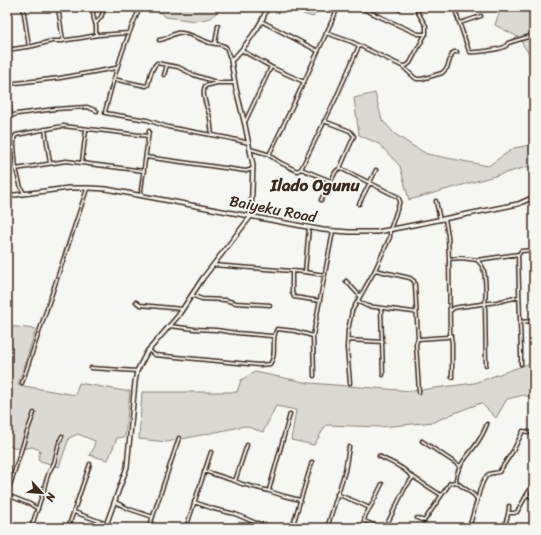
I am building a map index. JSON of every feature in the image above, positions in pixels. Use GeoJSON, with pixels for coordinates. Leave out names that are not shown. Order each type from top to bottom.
{"type":"FeatureCollection","features":[{"type":"Feature","properties":{"kind":"street"},"geometry":{"type":"LineString","coordinates":[[23,7],[29,47]]}},
{"type":"Feature","properties":{"kind":"street"},"geometry":{"type":"LineString","coordinates":[[58,7],[63,41]]}},
{"type":"Feature","properties":{"kind":"street"},"geometry":{"type":"LineString","coordinates":[[92,7],[96,23],[96,35]]}},
{"type":"Feature","properties":{"kind":"street"},"geometry":{"type":"LineString","coordinates":[[96,23],[101,17],[105,7]]}},
{"type":"Feature","properties":{"kind":"street"},"geometry":{"type":"LineString","coordinates":[[231,61],[241,50],[261,21],[266,7]]}},
{"type":"Feature","properties":{"kind":"street"},"geometry":{"type":"LineString","coordinates":[[269,155],[339,7]]}},
{"type":"Feature","properties":{"kind":"street"},"geometry":{"type":"LineString","coordinates":[[359,7],[418,34],[426,34]]}},
{"type":"Feature","properties":{"kind":"street"},"geometry":{"type":"LineString","coordinates":[[402,66],[406,66],[410,63],[426,34],[426,26],[417,10],[417,7]]}},
{"type":"Feature","properties":{"kind":"street"},"geometry":{"type":"LineString","coordinates":[[454,7],[469,51],[472,53],[502,48],[507,44],[534,35]]}},
{"type":"Feature","properties":{"kind":"street"},"geometry":{"type":"LineString","coordinates":[[140,8],[116,68],[105,113],[147,120],[168,127],[249,143]]}},
{"type":"Feature","properties":{"kind":"street"},"geometry":{"type":"LineString","coordinates":[[460,23],[481,16]]}},
{"type":"Feature","properties":{"kind":"street"},"geometry":{"type":"LineString","coordinates":[[261,21],[318,51]]}},
{"type":"Feature","properties":{"kind":"street"},"geometry":{"type":"LineString","coordinates":[[215,44],[218,26]]}},
{"type":"Feature","properties":{"kind":"street"},"geometry":{"type":"LineString","coordinates":[[7,50],[29,47],[52,41],[63,41],[96,35],[129,33]]}},
{"type":"Feature","properties":{"kind":"street"},"geometry":{"type":"LineString","coordinates":[[105,528],[127,467],[137,371],[148,350],[170,326],[226,246],[251,216],[253,165],[231,61],[226,47],[224,45],[215,44],[181,33],[177,33],[163,40],[159,40]]}},
{"type":"Feature","properties":{"kind":"street"},"geometry":{"type":"LineString","coordinates":[[326,33],[359,46],[402,66],[415,78],[422,79],[442,73],[445,71],[452,54],[457,52]]}},
{"type":"Feature","properties":{"kind":"street"},"geometry":{"type":"LineString","coordinates":[[301,169],[336,98],[359,46]]}},
{"type":"Feature","properties":{"kind":"street"},"geometry":{"type":"LineString","coordinates":[[241,50],[271,67],[304,82]]}},
{"type":"Feature","properties":{"kind":"street"},"geometry":{"type":"LineString","coordinates":[[113,79],[146,86],[148,85],[154,65],[158,63],[178,67],[194,75],[219,83]]}},
{"type":"Feature","properties":{"kind":"street"},"geometry":{"type":"LineString","coordinates":[[164,75],[167,65]]}},
{"type":"Feature","properties":{"kind":"street"},"geometry":{"type":"LineString","coordinates":[[245,123],[271,67]]}},
{"type":"Feature","properties":{"kind":"street"},"geometry":{"type":"LineString","coordinates":[[7,84],[60,78],[116,68]]}},
{"type":"Feature","properties":{"kind":"street"},"geometry":{"type":"LineString","coordinates":[[212,135],[211,120],[203,91],[205,86],[235,82]]}},
{"type":"Feature","properties":{"kind":"street"},"geometry":{"type":"LineString","coordinates":[[7,89],[11,116]]}},
{"type":"Feature","properties":{"kind":"street"},"geometry":{"type":"LineString","coordinates":[[7,118],[11,116],[55,109],[87,108],[97,111]]}},
{"type":"Feature","properties":{"kind":"street"},"geometry":{"type":"LineString","coordinates":[[321,200],[336,172],[340,168],[354,136],[350,131],[324,121]]}},
{"type":"Feature","properties":{"kind":"street"},"geometry":{"type":"LineString","coordinates":[[18,195],[20,188],[16,169],[14,146],[14,136],[16,135],[63,126],[86,130],[148,136]]}},
{"type":"Feature","properties":{"kind":"street"},"geometry":{"type":"LineString","coordinates":[[45,129],[50,163]]}},
{"type":"Feature","properties":{"kind":"street"},"geometry":{"type":"LineString","coordinates":[[82,163],[86,130]]}},
{"type":"Feature","properties":{"kind":"street"},"geometry":{"type":"LineString","coordinates":[[140,196],[149,131]]}},
{"type":"Feature","properties":{"kind":"street"},"geometry":{"type":"LineString","coordinates":[[250,149],[269,155],[297,171],[301,169],[331,181]]}},
{"type":"Feature","properties":{"kind":"street"},"geometry":{"type":"LineString","coordinates":[[146,157],[246,171],[253,175]]}},
{"type":"Feature","properties":{"kind":"street"},"geometry":{"type":"LineString","coordinates":[[16,169],[66,161],[144,171]]}},
{"type":"Feature","properties":{"kind":"street"},"geometry":{"type":"LineString","coordinates":[[340,168],[370,183],[399,199],[400,201],[390,230],[390,237],[375,270],[352,311],[347,349],[350,382]]}},
{"type":"Feature","properties":{"kind":"street"},"geometry":{"type":"LineString","coordinates":[[246,171],[253,169]]}},
{"type":"Feature","properties":{"kind":"street"},"geometry":{"type":"LineString","coordinates":[[359,204],[376,170]]}},
{"type":"Feature","properties":{"kind":"street"},"geometry":{"type":"LineString","coordinates":[[20,188],[25,194]]}},
{"type":"Feature","properties":{"kind":"street","name":"Baiyeku Road"},"geometry":{"type":"LineString","coordinates":[[7,196],[69,188],[106,189],[333,231],[377,232],[518,204],[534,197]]}},
{"type":"Feature","properties":{"kind":"street"},"geometry":{"type":"LineString","coordinates":[[22,383],[87,188]]}},
{"type":"Feature","properties":{"kind":"street"},"geometry":{"type":"LineString","coordinates":[[436,201],[440,220]]}},
{"type":"Feature","properties":{"kind":"street"},"geometry":{"type":"LineString","coordinates":[[445,219],[448,236],[452,377]]}},
{"type":"Feature","properties":{"kind":"street"},"geometry":{"type":"LineString","coordinates":[[305,272],[309,227]]}},
{"type":"Feature","properties":{"kind":"street"},"geometry":{"type":"LineString","coordinates":[[314,376],[313,336],[333,231]]}},
{"type":"Feature","properties":{"kind":"street"},"geometry":{"type":"LineString","coordinates":[[449,259],[462,258],[477,260],[519,254],[521,251],[534,250]]}},
{"type":"Feature","properties":{"kind":"street"},"geometry":{"type":"LineString","coordinates":[[519,254],[521,364]]}},
{"type":"Feature","properties":{"kind":"street"},"geometry":{"type":"LineString","coordinates":[[477,260],[483,269],[486,291],[486,365]]}},
{"type":"Feature","properties":{"kind":"street"},"geometry":{"type":"LineString","coordinates":[[213,265],[325,274]]}},
{"type":"Feature","properties":{"kind":"street"},"geometry":{"type":"LineString","coordinates":[[375,270],[413,279],[415,285],[418,339],[416,344],[419,392]]}},
{"type":"Feature","properties":{"kind":"street"},"geometry":{"type":"LineString","coordinates":[[292,271],[292,292],[294,297],[320,301]]}},
{"type":"Feature","properties":{"kind":"street"},"geometry":{"type":"LineString","coordinates":[[346,281],[360,296]]}},
{"type":"Feature","properties":{"kind":"street"},"geometry":{"type":"LineString","coordinates":[[191,295],[202,299],[270,305]]}},
{"type":"Feature","properties":{"kind":"street"},"geometry":{"type":"LineString","coordinates":[[450,311],[454,308],[519,298]]}},
{"type":"Feature","properties":{"kind":"street"},"geometry":{"type":"LineString","coordinates":[[358,300],[360,303],[367,306],[413,312],[416,314]]}},
{"type":"Feature","properties":{"kind":"street"},"geometry":{"type":"LineString","coordinates":[[136,302],[140,305],[182,310]]}},
{"type":"Feature","properties":{"kind":"street"},"geometry":{"type":"LineString","coordinates":[[450,306],[454,308]]}},
{"type":"Feature","properties":{"kind":"street"},"geometry":{"type":"LineString","coordinates":[[381,308],[383,375]]}},
{"type":"Feature","properties":{"kind":"street"},"geometry":{"type":"LineString","coordinates":[[413,312],[416,309]]}},
{"type":"Feature","properties":{"kind":"street"},"geometry":{"type":"LineString","coordinates":[[520,322],[534,321]]}},
{"type":"Feature","properties":{"kind":"street"},"geometry":{"type":"LineString","coordinates":[[170,326],[274,336]]}},
{"type":"Feature","properties":{"kind":"street"},"geometry":{"type":"LineString","coordinates":[[148,350],[155,355],[259,365],[270,364],[273,358],[274,336],[278,328],[313,336]]}},
{"type":"Feature","properties":{"kind":"street"},"geometry":{"type":"LineString","coordinates":[[418,339],[447,337],[451,335]]}},
{"type":"Feature","properties":{"kind":"street"},"geometry":{"type":"LineString","coordinates":[[348,340],[382,342]]}},
{"type":"Feature","properties":{"kind":"street"},"geometry":{"type":"LineString","coordinates":[[91,368],[137,371]]}},
{"type":"Feature","properties":{"kind":"street"},"geometry":{"type":"LineString","coordinates":[[34,413],[7,495],[38,509]]}},
{"type":"Feature","properties":{"kind":"street"},"geometry":{"type":"LineString","coordinates":[[269,490],[290,414]]}},
{"type":"Feature","properties":{"kind":"street"},"geometry":{"type":"LineString","coordinates":[[456,482],[456,475],[460,466],[483,434],[487,424]]}},
{"type":"Feature","properties":{"kind":"street"},"geometry":{"type":"LineString","coordinates":[[469,528],[478,492],[486,476],[492,473],[498,473],[502,469],[524,430],[534,433]]}},
{"type":"Feature","properties":{"kind":"street"},"geometry":{"type":"LineString","coordinates":[[31,528],[62,436]]}},
{"type":"Feature","properties":{"kind":"street"},"geometry":{"type":"LineString","coordinates":[[149,528],[179,438]]}},
{"type":"Feature","properties":{"kind":"street"},"geometry":{"type":"LineString","coordinates":[[422,441],[460,466]]}},
{"type":"Feature","properties":{"kind":"street"},"geometry":{"type":"LineString","coordinates":[[235,481],[247,445]]}},
{"type":"Feature","properties":{"kind":"street"},"geometry":{"type":"LineString","coordinates":[[327,528],[345,471],[349,447]]}},
{"type":"Feature","properties":{"kind":"street"},"geometry":{"type":"LineString","coordinates":[[186,528],[211,452]]}},
{"type":"Feature","properties":{"kind":"street"},"geometry":{"type":"LineString","coordinates":[[379,456],[406,470],[410,475],[441,495]]}},
{"type":"Feature","properties":{"kind":"street"},"geometry":{"type":"LineString","coordinates":[[292,528],[312,462]]}},
{"type":"Feature","properties":{"kind":"street"},"geometry":{"type":"LineString","coordinates":[[68,528],[90,464]]}},
{"type":"Feature","properties":{"kind":"street"},"geometry":{"type":"LineString","coordinates":[[204,471],[242,484],[269,490],[300,500]]}},
{"type":"Feature","properties":{"kind":"street"},"geometry":{"type":"LineString","coordinates":[[385,528],[405,488],[413,477]]}},
{"type":"Feature","properties":{"kind":"street"},"geometry":{"type":"LineString","coordinates":[[417,518],[424,521],[450,483],[456,482],[473,494],[477,499]]}},
{"type":"Feature","properties":{"kind":"street"},"geometry":{"type":"LineString","coordinates":[[509,512],[515,513],[534,482]]}},
{"type":"Feature","properties":{"kind":"street"},"geometry":{"type":"LineString","coordinates":[[363,528],[365,516],[382,484]]}},
{"type":"Feature","properties":{"kind":"street"},"geometry":{"type":"LineString","coordinates":[[473,494],[478,492]]}},
{"type":"Feature","properties":{"kind":"street"},"geometry":{"type":"LineString","coordinates":[[337,494],[369,508]]}},
{"type":"Feature","properties":{"kind":"street"},"geometry":{"type":"LineString","coordinates":[[527,494],[534,499]]}},
{"type":"Feature","properties":{"kind":"street"},"geometry":{"type":"LineString","coordinates":[[115,502],[129,509],[152,517]]}},
{"type":"Feature","properties":{"kind":"street"},"geometry":{"type":"LineString","coordinates":[[194,502],[245,517],[275,528]]}},
{"type":"Feature","properties":{"kind":"street"},"geometry":{"type":"LineString","coordinates":[[504,528],[509,512],[509,506]]}},
{"type":"Feature","properties":{"kind":"street"},"geometry":{"type":"LineString","coordinates":[[74,512],[106,524]]}},
{"type":"Feature","properties":{"kind":"street"},"geometry":{"type":"LineString","coordinates":[[364,521],[381,528]]}},
{"type":"Feature","properties":{"kind":"street"},"geometry":{"type":"LineString","coordinates":[[256,528],[258,523]]}},
{"type":"Feature","properties":{"kind":"shaded area"},"geometry":{"type":"Polygon","coordinates":[[[152,7],[222,7],[211,18],[195,21],[166,17],[152,7]]]}},
{"type":"Feature","properties":{"kind":"shaded area"},"geometry":{"type":"Polygon","coordinates":[[[222,7],[247,7],[246,11],[222,7]]]}},
{"type":"Feature","properties":{"kind":"shaded area"},"geometry":{"type":"Polygon","coordinates":[[[281,7],[320,7],[313,17],[281,7]]]}},
{"type":"Feature","properties":{"kind":"shaded area"},"geometry":{"type":"Polygon","coordinates":[[[501,7],[534,7],[534,52],[529,54],[518,37],[495,25],[501,7]]]}},
{"type":"Feature","properties":{"kind":"shaded area"},"geometry":{"type":"Polygon","coordinates":[[[375,93],[382,120],[395,134],[427,154],[488,166],[514,148],[530,145],[534,158],[534,165],[409,200],[400,166],[379,144],[359,135],[354,98],[375,93]]]}},
{"type":"Feature","properties":{"kind":"shaded area"},"geometry":{"type":"Polygon","coordinates":[[[7,326],[36,329],[18,385],[75,395],[79,383],[130,391],[125,437],[117,438],[108,460],[89,455],[93,450],[95,441],[78,434],[69,438],[59,467],[38,460],[40,450],[32,447],[21,449],[7,445],[7,326]]]}},
{"type":"Feature","properties":{"kind":"shaded area"},"geometry":{"type":"Polygon","coordinates":[[[528,364],[534,364],[534,399],[524,395],[507,399],[496,418],[481,403],[434,422],[381,427],[326,425],[314,445],[291,440],[296,410],[276,406],[263,432],[245,426],[167,442],[139,439],[142,392],[237,392],[241,380],[255,372],[309,383],[412,391],[474,383],[528,364]]]}},
{"type":"Feature","properties":{"kind":"district","name":"Ilado Ogunu"},"geometry":{"type":"Point","coordinates":[315,185]}}]}
